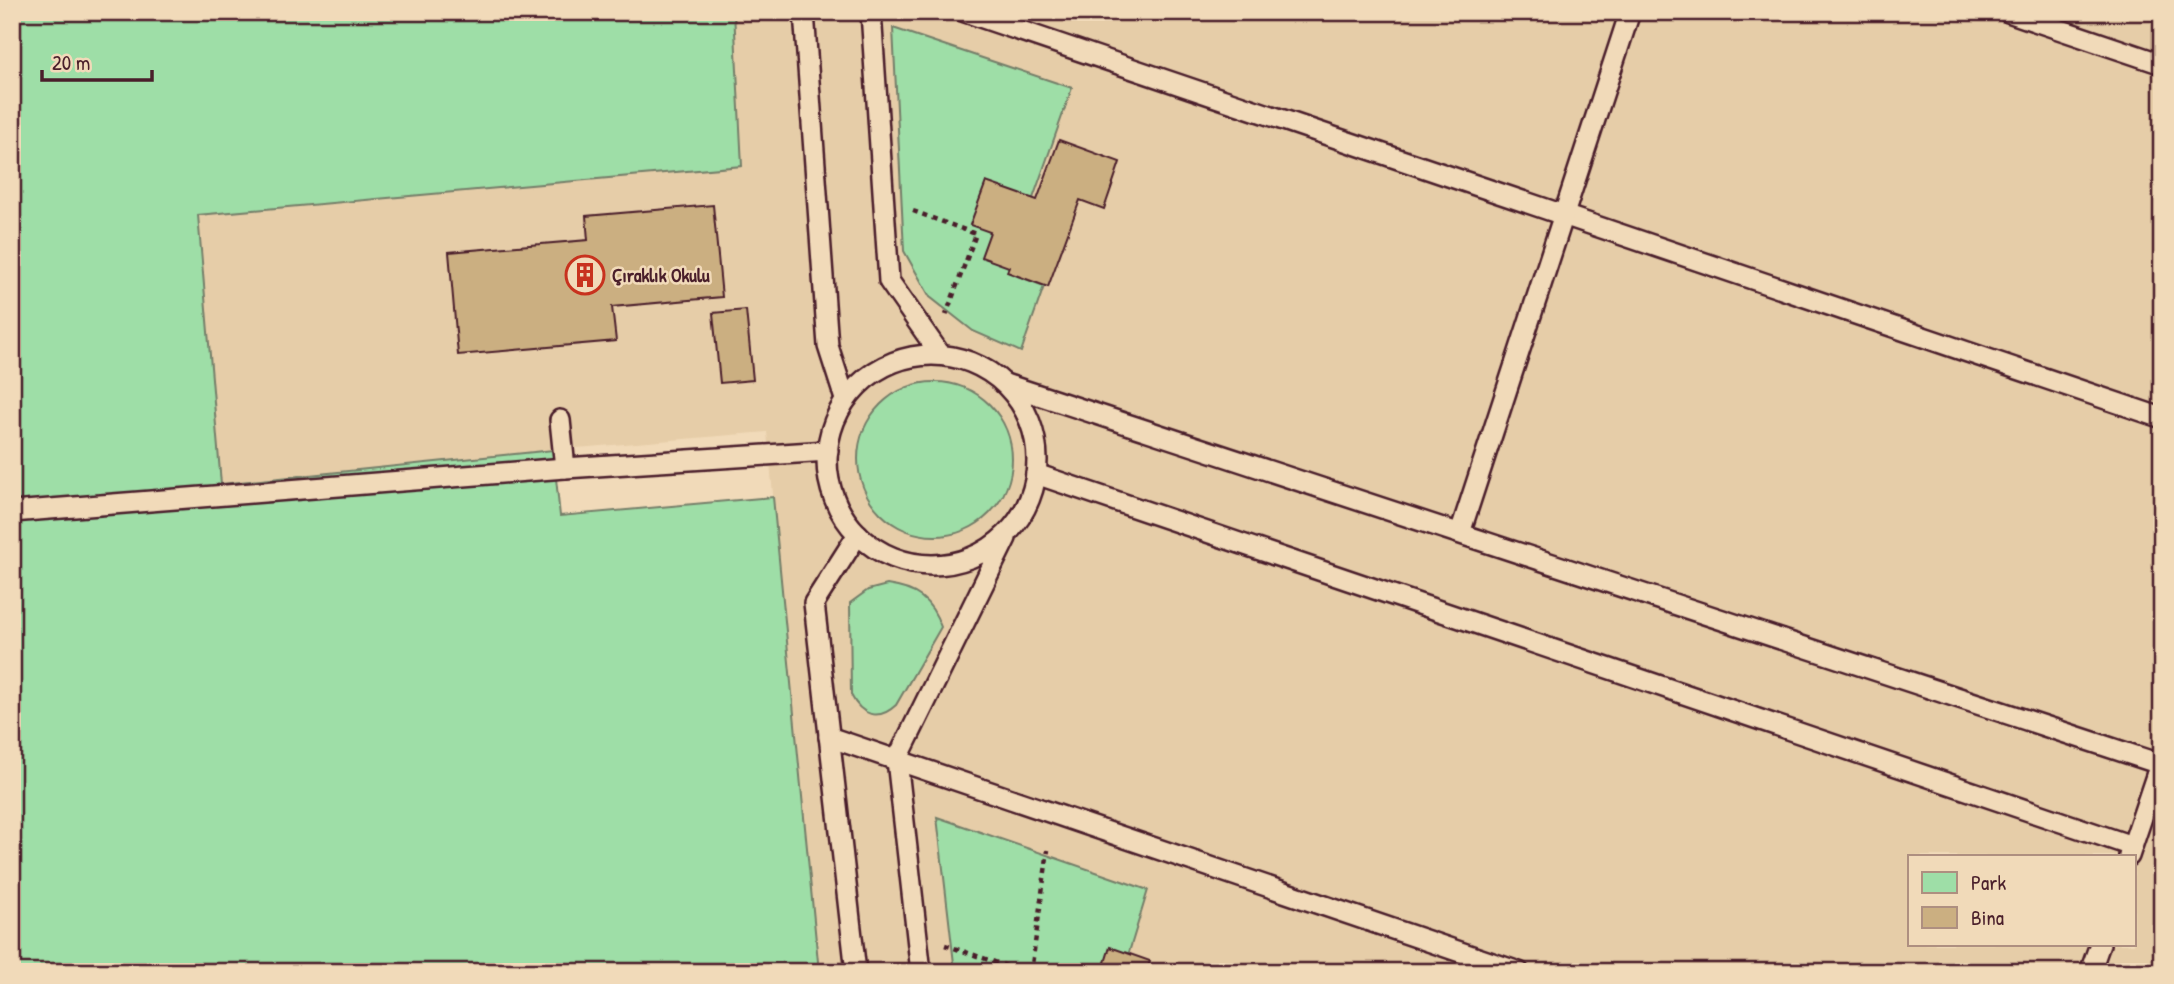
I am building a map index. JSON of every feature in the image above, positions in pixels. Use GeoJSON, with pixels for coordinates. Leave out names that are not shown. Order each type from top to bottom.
{"type":"FeatureCollection","features":[{"type":"Feature","properties":{"kind":"lane"},"geometry":{"type":"LineString","coordinates":[[804,12],[828,346],[845,399]]}},
{"type":"Feature","properties":{"kind":"lane"},"geometry":{"type":"LineString","coordinates":[[871,12],[889,281],[937,349]]}},
{"type":"Feature","properties":{"kind":"lane"},"geometry":{"type":"LineString","coordinates":[[965,12],[2162,418]]}},
{"type":"Feature","properties":{"kind":"lane"},"geometry":{"type":"LineString","coordinates":[[1460,533],[1630,12]]}},
{"type":"Feature","properties":{"kind":"lane"},"geometry":{"type":"LineString","coordinates":[[2008,12],[2162,64]]}},
{"type":"Feature","properties":{"kind":"lane"},"geometry":{"type":"LineString","coordinates":[[921,972],[897,760],[1009,532],[1027,505],[1037,474],[1036,442],[1025,411],[1005,384],[976,363],[937,349],[904,358],[871,373],[845,399],[830,432],[827,469],[836,504],[858,534],[887,555],[919,564],[952,563],[982,552],[1009,532]]}},
{"type":"Feature","properties":{"kind":"lane"},"geometry":{"type":"LineString","coordinates":[[1005,384],[2161,761],[2131,851],[1037,474]]}},
{"type":"Feature","properties":{"kind":"lane"},"geometry":{"type":"LineString","coordinates":[[560,420],[565,468]]}},
{"type":"Feature","properties":{"kind":"lane"},"geometry":{"type":"LineString","coordinates":[[12,512],[565,468],[828,451]]}},
{"type":"Feature","properties":{"kind":"lane"},"geometry":{"type":"LineString","coordinates":[[856,972],[814,604],[858,534]]}},
{"type":"Feature","properties":{"kind":"lane"},"geometry":{"type":"LineString","coordinates":[[829,737],[1519,972]]}},
{"type":"Feature","properties":{"kind":"lane"},"geometry":{"type":"LineString","coordinates":[[2090,972],[2099,946]]}},
{"type":"Feature","properties":{"kind":"path"},"geometry":{"type":"LineString","coordinates":[[883,200],[976,234],[937,349]]}},
{"type":"Feature","properties":{"kind":"path"},"geometry":{"type":"LineString","coordinates":[[1031,972],[1048,850]]}},
{"type":"Feature","properties":{"kind":"path"},"geometry":{"type":"LineString","coordinates":[[945,945],[1024,972]]}},
{"type":"Feature","properties":{"kind":"shaded area"},"geometry":{"type":"Polygon","coordinates":[[[734,12],[2162,12],[2162,972],[819,972],[767,432],[553,450],[221,484],[198,215],[742,166],[734,12]]]}},
{"type":"Feature","properties":{"kind":"green space"},"geometry":{"type":"Polygon","coordinates":[[[12,12],[734,12],[742,166],[198,215],[221,484],[553,450],[560,516],[773,497],[819,972],[12,972],[12,12]]]}},
{"type":"Feature","properties":{"kind":"green space"},"geometry":{"type":"Polygon","coordinates":[[[893,28],[1072,88],[1007,272],[1044,286],[1021,352],[973,331],[930,297],[904,251],[893,28]]]}},
{"type":"Feature","properties":{"kind":"green space"},"geometry":{"type":"Polygon","coordinates":[[[935,382],[964,388],[989,405],[1006,430],[1012,459],[1006,488],[989,513],[964,530],[935,536],[906,530],[881,513],[864,488],[858,459],[864,430],[881,405],[906,388],[935,382]]]}},
{"type":"Feature","properties":{"kind":"green space"},"geometry":{"type":"Polygon","coordinates":[[[887,585],[906,589],[921,597],[932,609],[941,627],[896,705],[876,715],[860,707],[851,695],[850,603],[868,590],[887,585]]]}},
{"type":"Feature","properties":{"kind":"green space"},"geometry":{"type":"Polygon","coordinates":[[[937,817],[1148,890],[1123,972],[955,972],[937,817]]]}},
{"type":"Feature","properties":{"kind":"building"},"geometry":{"type":"Polygon","coordinates":[[[1059,140],[1120,162],[1104,209],[1080,200],[1048,287],[1007,272],[1009,267],[981,257],[990,232],[970,225],[986,182],[1037,200],[1059,140]]]}},
{"type":"Feature","properties":{"kind":"building","name":"Çıraklık Okulu"},"geometry":{"type":"Polygon","coordinates":[[[713,205],[722,297],[612,307],[616,341],[458,355],[449,252],[588,240],[586,216],[713,205]]]}},
{"type":"Feature","properties":{"kind":"building"},"geometry":{"type":"Polygon","coordinates":[[[746,310],[753,380],[720,383],[713,313],[746,310]]]}},
{"type":"Feature","properties":{"kind":"building"},"geometry":{"type":"Polygon","coordinates":[[[1110,947],[1150,961],[1146,972],[1102,972],[1110,947]]]}},
{"type":"Feature","properties":{"kind":"place","name":"Çıraklık Okulu"},"geometry":{"type":"Point","coordinates":[585,275]}}]}
